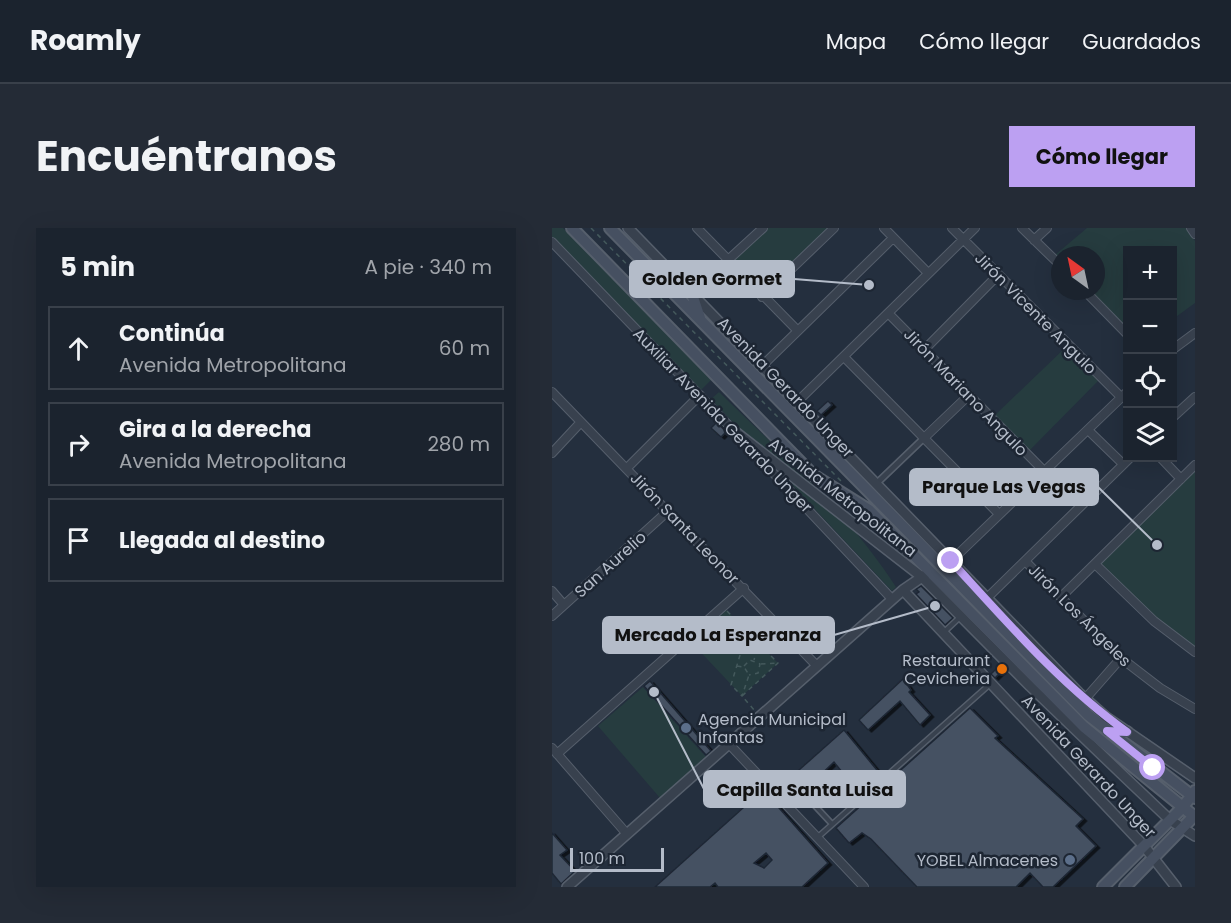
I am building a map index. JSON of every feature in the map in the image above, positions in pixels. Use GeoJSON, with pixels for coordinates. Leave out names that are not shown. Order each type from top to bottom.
{"type":"FeatureCollection","features":[{"type":"Feature","properties":{"kind":"main road"},"geometry":{"type":"LineString","coordinates":[[572,228],[813,475],[869,510],[937,569]]}},
{"type":"Feature","properties":{"kind":"main road","name":"Avenida Gerardo Unger"},"geometry":{"type":"LineString","coordinates":[[610,228],[937,569]]}},
{"type":"Feature","properties":{"kind":"main road"},"geometry":{"type":"LineString","coordinates":[[693,297],[701,321]]}},
{"type":"Feature","properties":{"kind":"main road","name":"Avenida Metropolitana"},"geometry":{"type":"LineString","coordinates":[[937,569],[1107,731],[1194,795]]}},
{"type":"Feature","properties":{"kind":"main road","name":"Avenida Metropolitana"},"geometry":{"type":"LineString","coordinates":[[937,569],[1084,727],[1182,808],[1195,816]]}},
{"type":"Feature","properties":{"kind":"main road"},"geometry":{"type":"LineString","coordinates":[[1107,731],[1127,732]]}},
{"type":"Feature","properties":{"kind":"main road"},"geometry":{"type":"LineString","coordinates":[[1102,887],[1194,795]]}},
{"type":"Feature","properties":{"kind":"main road"},"geometry":{"type":"LineString","coordinates":[[1125,887],[1195,816]]}},
{"type":"Feature","properties":{"kind":"street","name":"Avenida Gerardo Unger"},"geometry":{"type":"LineString","coordinates":[[628,228],[876,484],[937,569]]}},
{"type":"Feature","properties":{"kind":"street"},"geometry":{"type":"LineString","coordinates":[[696,228],[797,330]]}},
{"type":"Feature","properties":{"kind":"street"},"geometry":{"type":"LineString","coordinates":[[728,260],[762,228]]}},
{"type":"Feature","properties":{"kind":"street"},"geometry":{"type":"LineString","coordinates":[[762,297],[834,228]]}},
{"type":"Feature","properties":{"kind":"street"},"geometry":{"type":"LineString","coordinates":[[884,228],[928,273]]}},
{"type":"Feature","properties":{"kind":"street","name":"Jirón Vicente Angulo"},"geometry":{"type":"LineString","coordinates":[[952,228],[1121,397]]}},
{"type":"Feature","properties":{"kind":"street"},"geometry":{"type":"LineString","coordinates":[[796,403],[975,228]]}},
{"type":"Feature","properties":{"kind":"street"},"geometry":{"type":"LineString","coordinates":[[1022,228],[1051,256]]}},
{"type":"Feature","properties":{"kind":"street"},"geometry":{"type":"LineString","coordinates":[[1034,240],[1047,228]]}},
{"type":"Feature","properties":{"kind":"street"},"geometry":{"type":"LineString","coordinates":[[1191,228],[1195,234]]}},
{"type":"Feature","properties":{"kind":"street"},"geometry":{"type":"LineString","coordinates":[[761,367],[893,238]]}},
{"type":"Feature","properties":{"kind":"street","name":"Auxiliar Avenida Gerardo Unger"},"geometry":{"type":"LineString","coordinates":[[552,242],[892,599]]}},
{"type":"Feature","properties":{"kind":"street"},"geometry":{"type":"LineString","coordinates":[[924,350],[998,275]]}},
{"type":"Feature","properties":{"kind":"street"},"geometry":{"type":"LineString","coordinates":[[1094,300],[1123,330]]}},
{"type":"Feature","properties":{"kind":"street","name":"Jirón Mariano Angulo"},"geometry":{"type":"LineString","coordinates":[[888,313],[1044,471]]}},
{"type":"Feature","properties":{"kind":"street"},"geometry":{"type":"LineString","coordinates":[[1177,347],[1195,333]]}},
{"type":"Feature","properties":{"kind":"street"},"geometry":{"type":"LineString","coordinates":[[843,357],[999,514]]}},
{"type":"Feature","properties":{"kind":"street","name":"Jirón Santa Leonor"},"geometry":{"type":"LineString","coordinates":[[552,392],[817,666]]}},
{"type":"Feature","properties":{"kind":"street"},"geometry":{"type":"LineString","coordinates":[[627,468],[700,395]]}},
{"type":"Feature","properties":{"kind":"street"},"geometry":{"type":"LineString","coordinates":[[876,484],[969,395]]}},
{"type":"Feature","properties":{"kind":"street"},"geometry":{"type":"LineString","coordinates":[[567,887],[892,599],[937,569],[999,514],[1121,397]]}},
{"type":"Feature","properties":{"kind":"street"},"geometry":{"type":"LineString","coordinates":[[1177,413],[1195,397]]}},
{"type":"Feature","properties":{"kind":"street"},"geometry":{"type":"LineString","coordinates":[[552,453],[581,422]]}},
{"type":"Feature","properties":{"kind":"street","name":"Avenida Metropolitana"},"geometry":{"type":"LineString","coordinates":[[733,430],[937,569],[986,599],[1085,699],[1127,732],[1195,778]]}},
{"type":"Feature","properties":{"kind":"street"},"geometry":{"type":"LineString","coordinates":[[1088,430],[1123,464]]}},
{"type":"Feature","properties":{"kind":"street"},"geometry":{"type":"LineString","coordinates":[[986,599],[1125,462]]}},
{"type":"Feature","properties":{"kind":"street"},"geometry":{"type":"LineString","coordinates":[[1165,462],[1180,478]]}},
{"type":"Feature","properties":{"kind":"street"},"geometry":{"type":"LineString","coordinates":[[1061,597],[1195,465]]}},
{"type":"Feature","properties":{"kind":"street","name":"San Aurelio"},"geometry":{"type":"LineString","coordinates":[[552,616],[668,511]]}},
{"type":"Feature","properties":{"kind":"street","name":"Jirón Los Ángeles"},"geometry":{"type":"LineString","coordinates":[[1025,561],[1121,658],[1160,688],[1194,707]]}},
{"type":"Feature","properties":{"kind":"street"},"geometry":{"type":"LineString","coordinates":[[1095,564],[1154,621],[1195,652]]}},
{"type":"Feature","properties":{"kind":"street","name":"Avenida Metropolitana"},"geometry":{"type":"LineString","coordinates":[[937,569],[960,616],[1170,820],[1195,836]]}},
{"type":"Feature","properties":{"kind":"street"},"geometry":{"type":"LineString","coordinates":[[627,834],[555,751],[705,622],[726,609],[744,588]]}},
{"type":"Feature","properties":{"kind":"street","name":"Avenida Gerardo Unger"},"geometry":{"type":"LineString","coordinates":[[903,590],[1144,846],[1176,887]]}},
{"type":"Feature","properties":{"kind":"street"},"geometry":{"type":"LineString","coordinates":[[552,591],[564,605]]}},
{"type":"Feature","properties":{"kind":"street"},"geometry":{"type":"LineString","coordinates":[[1085,699],[1121,658]]}},
{"type":"Feature","properties":{"kind":"street"},"geometry":{"type":"LineString","coordinates":[[729,744],[864,887]]}},
{"type":"Feature","properties":{"kind":"lane"},"geometry":{"type":"LineString","coordinates":[[942,633],[960,616]]}},
{"type":"Feature","properties":{"kind":"lane"},"geometry":{"type":"LineString","coordinates":[[818,838],[990,684]]}},
{"type":"Feature","properties":{"kind":"lane"},"geometry":{"type":"LineString","coordinates":[[789,808],[806,793],[832,824]]}},
{"type":"Feature","properties":{"kind":"path"},"geometry":{"type":"LineString","coordinates":[[726,609],[778,663]]}},
{"type":"Feature","properties":{"kind":"path"},"geometry":{"type":"LineString","coordinates":[[724,641],[726,609]]}},
{"type":"Feature","properties":{"kind":"path"},"geometry":{"type":"LineString","coordinates":[[705,622],[724,641],[757,649]]}},
{"type":"Feature","properties":{"kind":"path"},"geometry":{"type":"LineString","coordinates":[[747,631],[731,685],[760,716]]}},
{"type":"Feature","properties":{"kind":"path"},"geometry":{"type":"LineString","coordinates":[[754,660],[758,643]]}},
{"type":"Feature","properties":{"kind":"path"},"geometry":{"type":"LineString","coordinates":[[744,667],[748,660],[754,660],[760,664],[778,663]]}},
{"type":"Feature","properties":{"kind":"path"},"geometry":{"type":"LineString","coordinates":[[741,696],[778,663]]}},
{"type":"Feature","properties":{"kind":"path"},"geometry":{"type":"LineString","coordinates":[[749,675],[758,673],[760,664]]}},
{"type":"Feature","properties":{"kind":"path"},"geometry":{"type":"LineString","coordinates":[[736,666],[744,667]]}},
{"type":"Feature","properties":{"kind":"path"},"geometry":{"type":"LineString","coordinates":[[744,667],[749,675]]}},
{"type":"Feature","properties":{"kind":"path"},"geometry":{"type":"LineString","coordinates":[[741,696],[749,675]]}},
{"type":"Feature","properties":{"kind":"green space"},"geometry":{"type":"Polygon","coordinates":[[[552,228],[563,228],[712,379],[701,390],[552,237],[552,228]]]}},
{"type":"Feature","properties":{"kind":"green space"},"geometry":{"type":"Polygon","coordinates":[[[765,228],[829,228],[762,292],[731,261],[765,228]]]}},
{"type":"Feature","properties":{"kind":"green space"},"geometry":{"type":"Polygon","coordinates":[[[1087,228],[1186,228],[1195,241],[1195,303],[1177,316],[1177,246],[1123,246],[1123,326],[1099,300],[1105,300],[1105,246],[1066,246],[1087,228]]]}},
{"type":"Feature","properties":{"kind":"green space"},"geometry":{"type":"Polygon","coordinates":[[[1066,347],[1098,381],[1028,452],[994,416],[1066,347]]]}},
{"type":"Feature","properties":{"kind":"green space"},"geometry":{"type":"Polygon","coordinates":[[[719,392],[836,509],[896,587],[892,591],[711,399],[719,392]]]}},
{"type":"Feature","properties":{"kind":"green space"},"geometry":{"type":"Polygon","coordinates":[[[1195,471],[1195,647],[1157,619],[1101,563],[1195,471]]]}},
{"type":"Feature","properties":{"kind":"green space"},"geometry":{"type":"Polygon","coordinates":[[[726,610],[778,663],[742,696],[691,642],[726,610]]]}},
{"type":"Feature","properties":{"kind":"green space"},"geometry":{"type":"Polygon","coordinates":[[[643,687],[706,757],[660,798],[598,726],[643,687]]]}},
{"type":"Feature","properties":{"kind":"building"},"geometry":{"type":"Polygon","coordinates":[[[828,401],[832,405],[821,415],[817,411],[828,401]]]}},
{"type":"Feature","properties":{"kind":"building"},"geometry":{"type":"Polygon","coordinates":[[[717,422],[726,432],[721,437],[711,428],[717,422]]]}},
{"type":"Feature","properties":{"kind":"building"},"geometry":{"type":"Polygon","coordinates":[[[921,586],[953,618],[945,625],[916,594],[919,592],[916,589],[921,586]]]}},
{"type":"Feature","properties":{"kind":"building"},"geometry":{"type":"Polygon","coordinates":[[[1000,665],[1004,669],[995,678],[991,674],[1000,665]]]}},
{"type":"Feature","properties":{"kind":"building"},"geometry":{"type":"Polygon","coordinates":[[[903,679],[911,690],[909,692],[930,715],[920,725],[900,701],[868,730],[859,720],[903,679]]]}},
{"type":"Feature","properties":{"kind":"building","name":"Agencia Municipal Infantas"},"geometry":{"type":"Polygon","coordinates":[[[650,681],[711,751],[706,755],[644,686],[650,681]]]}},
{"type":"Feature","properties":{"kind":"building"},"geometry":{"type":"Polygon","coordinates":[[[970,708],[998,736],[995,738],[1083,819],[1076,826],[1096,846],[1053,887],[1043,887],[1030,873],[1016,887],[917,887],[871,839],[862,833],[849,843],[836,828],[970,708]]]}},
{"type":"Feature","properties":{"kind":"building"},"geometry":{"type":"Polygon","coordinates":[[[844,730],[881,775],[859,793],[834,762],[813,782],[799,770],[844,730]]]}},
{"type":"Feature","properties":{"kind":"building"},"geometry":{"type":"Polygon","coordinates":[[[763,790],[828,863],[802,887],[718,887],[715,883],[710,887],[655,887],[763,790]],[[766,853],[754,863],[764,868],[772,860],[766,853]]]}},
{"type":"Feature","properties":{"kind":"building"},"geometry":{"type":"Polygon","coordinates":[[[552,833],[567,850],[560,855],[575,871],[561,884],[552,873],[552,833]]]}},
{"type":"Feature","properties":{"kind":"place","name":"Golden Gormet"},"geometry":{"type":"Point","coordinates":[869,285]}},
{"type":"Feature","properties":{"kind":"place","name":"Parque Las Vegas"},"geometry":{"type":"Point","coordinates":[1157,545]}},
{"type":"Feature","properties":{"kind":"place","name":"Mercado La Esperanza"},"geometry":{"type":"Point","coordinates":[935,606]}},
{"type":"Feature","properties":{"kind":"place","name":"Restaurant Cevicheria"},"geometry":{"type":"Point","coordinates":[1002,669]}},
{"type":"Feature","properties":{"kind":"place","name":"Capilla Santa Luisa"},"geometry":{"type":"Point","coordinates":[654,692]}},
{"type":"Feature","properties":{"kind":"place","name":"Agencia Municipal Infantas"},"geometry":{"type":"Point","coordinates":[686,728]}},
{"type":"Feature","properties":{"kind":"place","name":"YOBEL Almacenes"},"geometry":{"type":"Point","coordinates":[1070,860]}},
{"type":"Feature","properties":{"kind":"route"},"geometry":{"type":"LineString","coordinates":[[951,561],[1016,631],[1079,693],[1127,732],[1107,731],[1153,768]]}}]}
